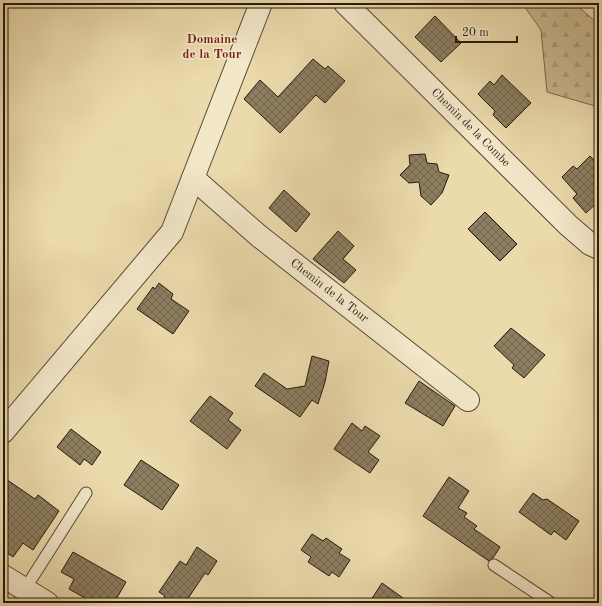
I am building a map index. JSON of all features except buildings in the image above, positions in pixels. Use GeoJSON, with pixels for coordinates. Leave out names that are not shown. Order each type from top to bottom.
{"type":"FeatureCollection","features":[{"type":"Feature","properties":{"kind":"street"},"geometry":{"type":"LineString","coordinates":[[3,432],[172,232],[261,3]]}},
{"type":"Feature","properties":{"kind":"street","name":"Chemin de la Combe"},"geometry":{"type":"LineString","coordinates":[[345,3],[568,225],[590,244],[599,248]]}},
{"type":"Feature","properties":{"kind":"street","name":"Chemin de la Tour"},"geometry":{"type":"LineString","coordinates":[[193,178],[277,250],[468,400]]}},
{"type":"Feature","properties":{"kind":"street"},"geometry":{"type":"LineString","coordinates":[[3,576],[47,603]]}},
{"type":"Feature","properties":{"kind":"lane"},"geometry":{"type":"LineString","coordinates":[[25,589],[86,493]]}},
{"type":"Feature","properties":{"kind":"lane"},"geometry":{"type":"LineString","coordinates":[[494,565],[552,603]]}},
{"type":"Feature","properties":{"kind":"green space"},"geometry":{"type":"Polygon","coordinates":[[[522,3],[574,3],[596,22],[599,20],[599,103],[595,106],[547,92],[541,30],[522,3]]]}},
{"type":"Feature","properties":{"kind":"district","name":"Domaine de la Tour"},"geometry":{"type":"Point","coordinates":[212,46]}}]}
